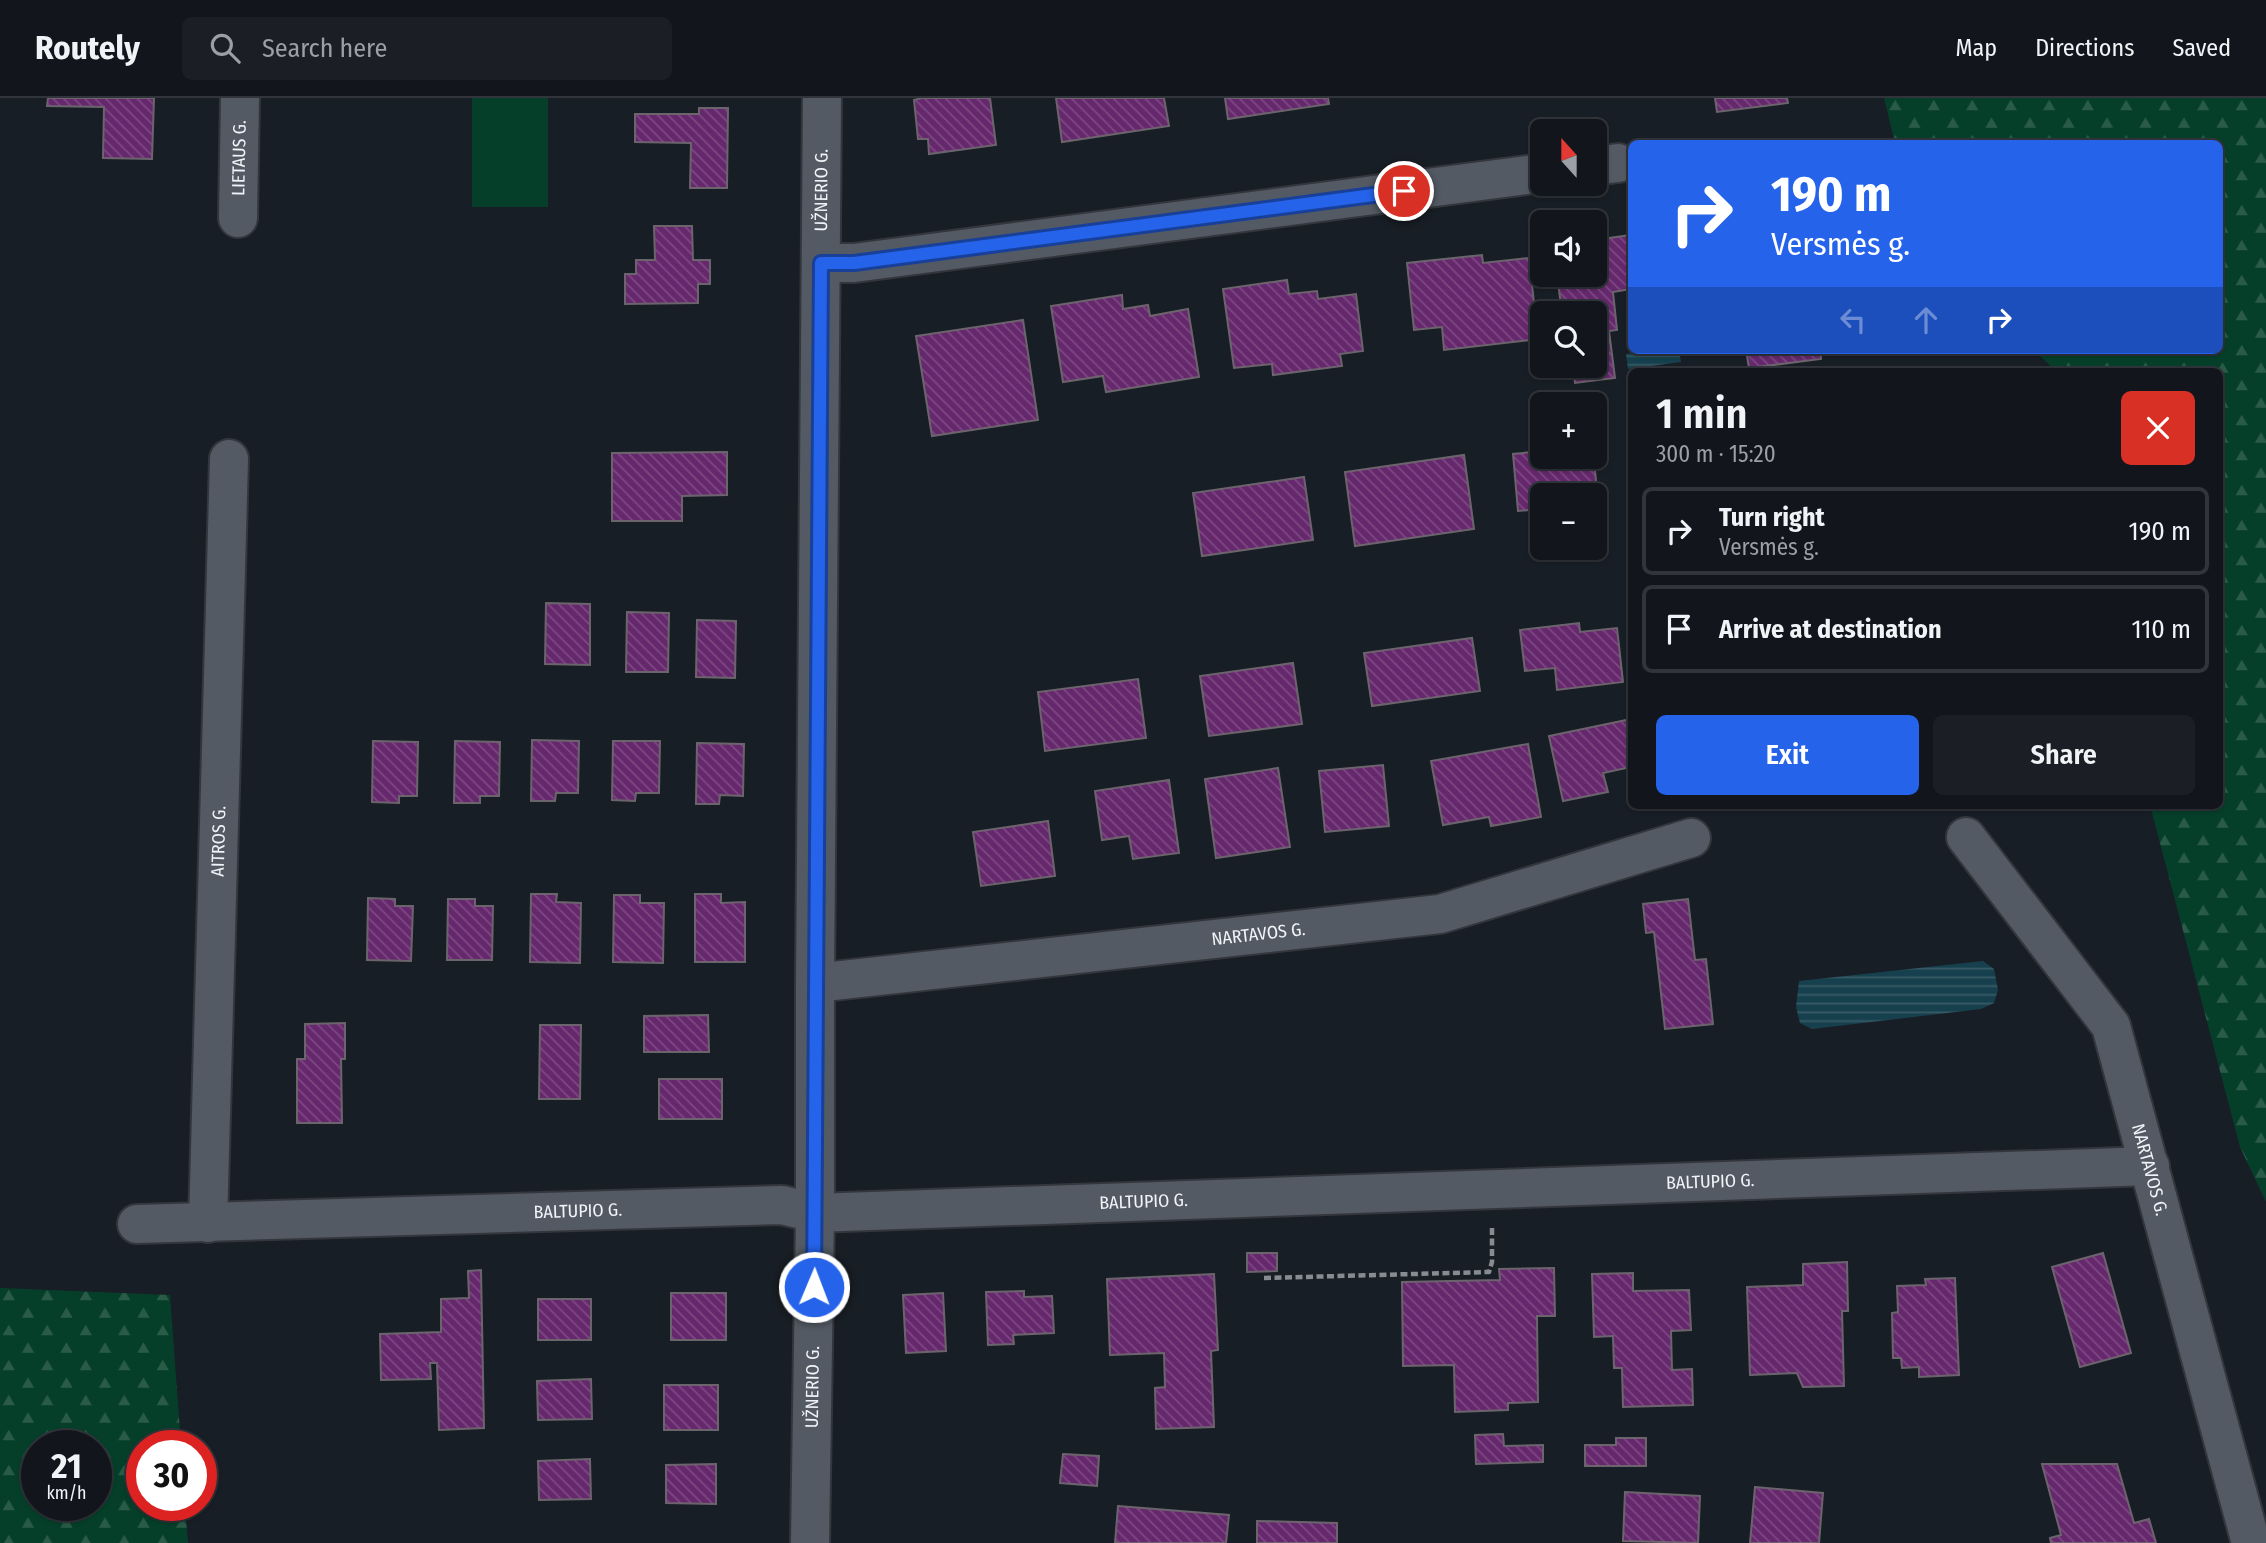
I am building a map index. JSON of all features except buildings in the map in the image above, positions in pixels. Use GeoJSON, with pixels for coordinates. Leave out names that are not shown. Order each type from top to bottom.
{"type":"FeatureCollection","features":[{"type":"Feature","properties":{"kind":"street","name":"LIETAUS G."},"geometry":{"type":"LineString","coordinates":[[238,218],[240,98]]}},
{"type":"Feature","properties":{"kind":"street","name":"UŽNERIO G."},"geometry":{"type":"LineString","coordinates":[[810,1543],[815,1213],[822,98]]}},
{"type":"Feature","properties":{"kind":"street"},"geometry":{"type":"LineString","coordinates":[[821,263],[854,263],[1530,175]]}},
{"type":"Feature","properties":{"kind":"street","name":"AITROS G."},"geometry":{"type":"LineString","coordinates":[[208,1223],[229,459]]}},
{"type":"Feature","properties":{"kind":"street","name":"NARTAVOS G."},"geometry":{"type":"LineString","coordinates":[[1966,837],[2111,1026],[2251,1543]]}},
{"type":"Feature","properties":{"kind":"street","name":"NARTAVOS G."},"geometry":{"type":"LineString","coordinates":[[815,983],[1440,914],[1691,838]]}},
{"type":"Feature","properties":{"kind":"street","name":"BALTUPIO G."},"geometry":{"type":"LineString","coordinates":[[137,1224],[782,1205],[815,1213],[2150,1166]]}},
{"type":"Feature","properties":{"kind":"path"},"geometry":{"type":"LineString","coordinates":[[1264,1278],[1489,1272],[1492,1262],[1492,1188]]}},
{"type":"Feature","properties":{"kind":"green space"},"geometry":{"type":"Polygon","coordinates":[[[472,98],[548,98],[548,207],[472,207],[472,98]]]}},
{"type":"Feature","properties":{"kind":"green space"},"geometry":{"type":"Polygon","coordinates":[[[1884,98],[2266,98],[2266,1202],[2240,1147],[2151,809],[2223,809],[2223,368],[2050,368],[2049,364],[2038,354],[2223,354],[2223,140],[1894,140],[1884,98]]]}},
{"type":"Feature","properties":{"kind":"green space"},"geometry":{"type":"Polygon","coordinates":[[[0,1288],[170,1295],[180,1430],[126,1430],[126,1521],[186,1521],[188,1543],[0,1543],[0,1288]]]}},
{"type":"Feature","properties":{"kind":"water"},"geometry":{"type":"Polygon","coordinates":[[[1626,354],[1680,354],[1681,362],[1628,369],[1626,354]]]}},
{"type":"Feature","properties":{"kind":"water"},"geometry":{"type":"Polygon","coordinates":[[[1983,961],[1994,969],[1998,990],[1994,1003],[1981,1009],[1812,1029],[1800,1023],[1796,1007],[1799,981],[1983,961]]]}},
{"type":"Feature","properties":{"kind":"route"},"geometry":{"type":"LineString","coordinates":[[814,1287],[821,263],[854,263],[1404,191]]}}]}
